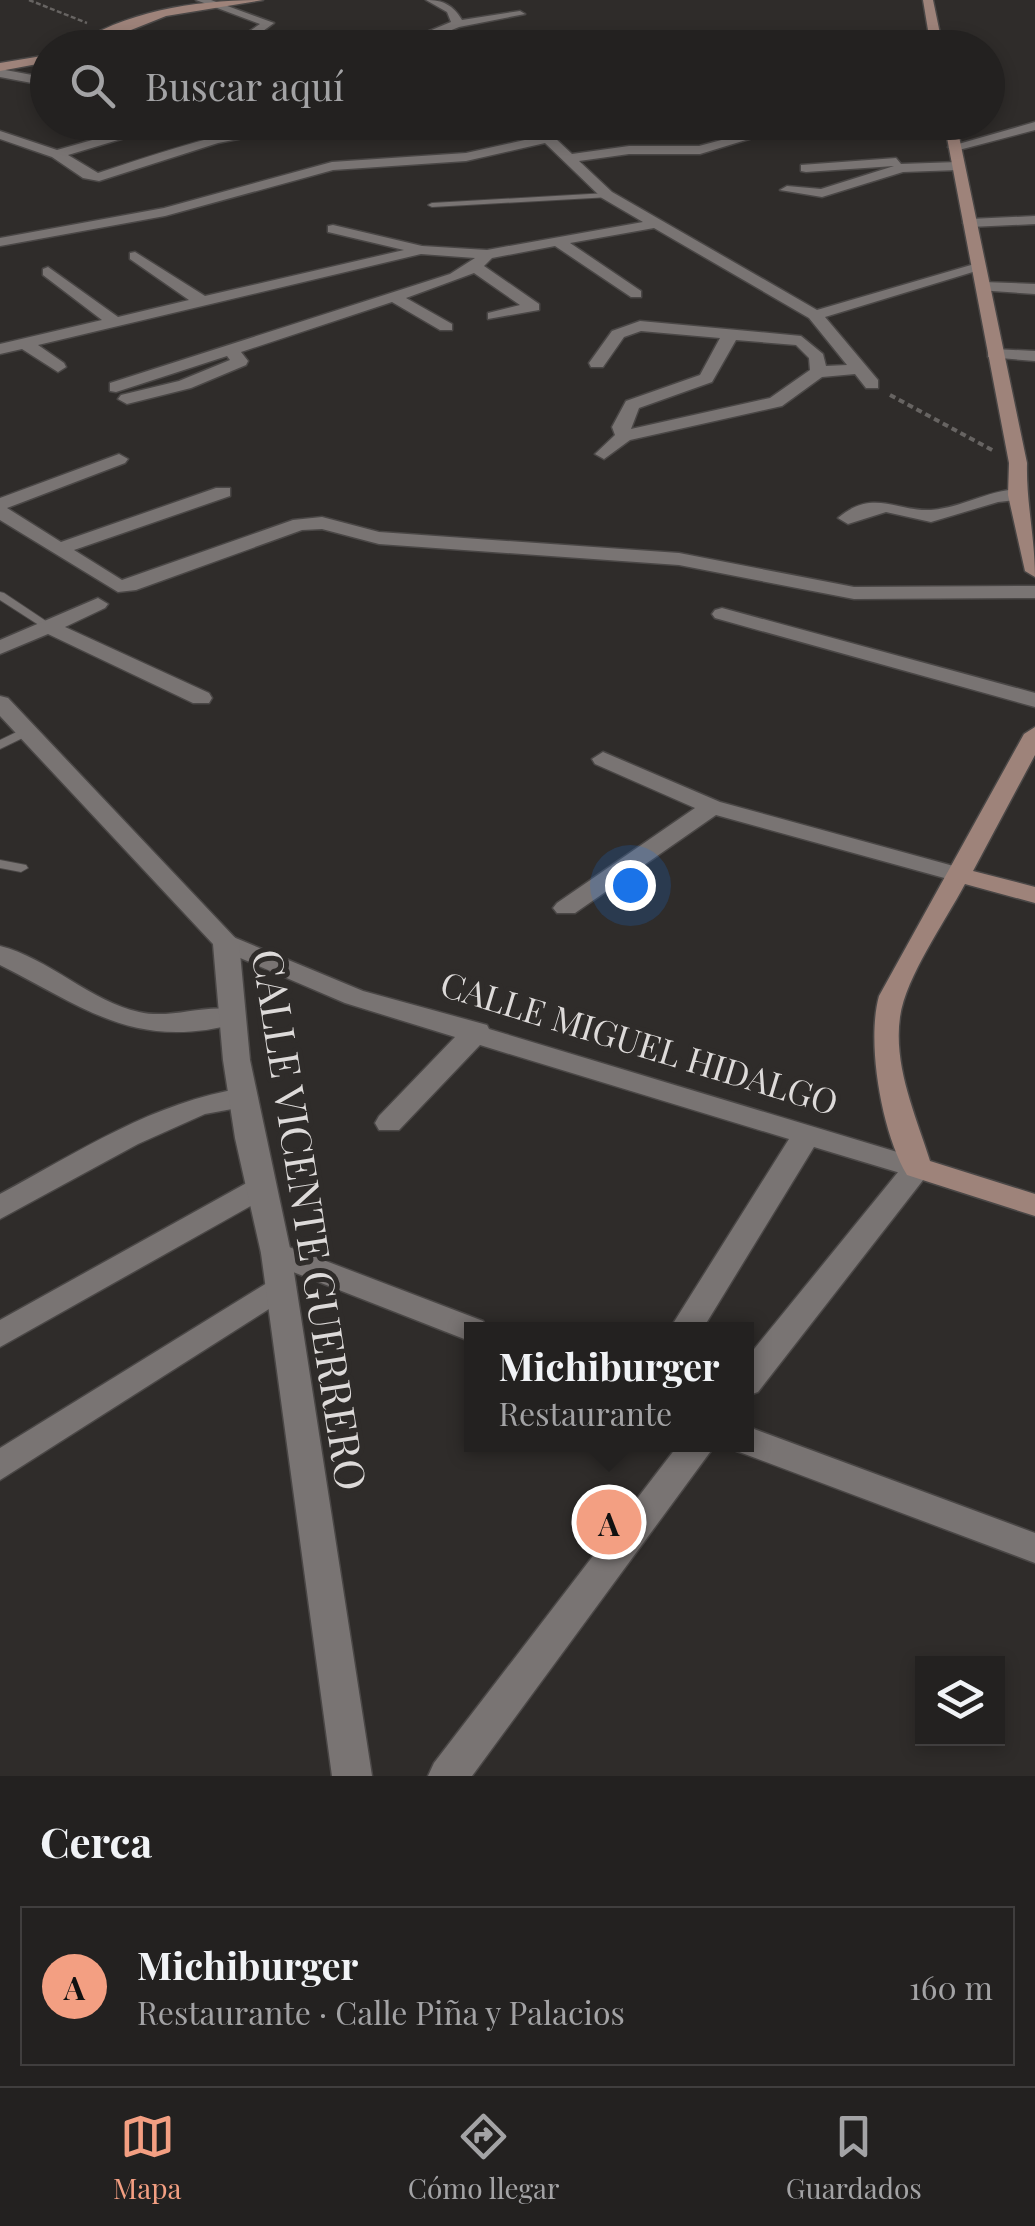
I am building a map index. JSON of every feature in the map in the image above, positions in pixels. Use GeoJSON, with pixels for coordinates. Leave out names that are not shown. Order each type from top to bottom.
{"type":"FeatureCollection","features":[{"type":"Feature","properties":{"kind":"main road"},"geometry":{"type":"LineString","coordinates":[[107,30],[158,12],[206,2],[258,0]]}},
{"type":"Feature","properties":{"kind":"main road"},"geometry":{"type":"LineString","coordinates":[[928,0],[934,30]]}},
{"type":"Feature","properties":{"kind":"main road"},"geometry":{"type":"LineString","coordinates":[[0,70],[30,62]]}},
{"type":"Feature","properties":{"kind":"main road"},"geometry":{"type":"LineString","coordinates":[[954,140],[994,354],[1026,464],[1017,496],[1035,571]]}},
{"type":"Feature","properties":{"kind":"main road"},"geometry":{"type":"LineString","coordinates":[[917,1168],[885,1050],[884,1017],[1035,734]]}},
{"type":"Feature","properties":{"kind":"main road"},"geometry":{"type":"LineString","coordinates":[[959,875],[1035,895]]}},
{"type":"Feature","properties":{"kind":"main road","name":"CALLE MIGUEL HIDALGO"},"geometry":{"type":"LineString","coordinates":[[917,1168],[1035,1205]]}},
{"type":"Feature","properties":{"kind":"street"},"geometry":{"type":"LineString","coordinates":[[431,0],[451,10],[456,24]]}},
{"type":"Feature","properties":{"kind":"street"},"geometry":{"type":"LineString","coordinates":[[206,2],[268,23],[256,30]]}},
{"type":"Feature","properties":{"kind":"street"},"geometry":{"type":"LineString","coordinates":[[441,30],[520,14]]}},
{"type":"Feature","properties":{"kind":"street"},"geometry":{"type":"LineString","coordinates":[[0,70],[30,78]]}},
{"type":"Feature","properties":{"kind":"street"},"geometry":{"type":"LineString","coordinates":[[1005,138],[1035,126]]}},
{"type":"Feature","properties":{"kind":"street"},"geometry":{"type":"LineString","coordinates":[[0,134],[56,154],[88,175],[99,177],[213,140]]}},
{"type":"Feature","properties":{"kind":"street"},"geometry":{"type":"LineString","coordinates":[[56,154],[107,140]]}},
{"type":"Feature","properties":{"kind":"street"},"geometry":{"type":"LineString","coordinates":[[0,242],[165,212],[332,166],[466,157],[510,140]]}},
{"type":"Feature","properties":{"kind":"street"},"geometry":{"type":"LineString","coordinates":[[547,140],[606,195],[815,315],[872,384]]}},
{"type":"Feature","properties":{"kind":"street"},"geometry":{"type":"LineString","coordinates":[[568,159],[628,150],[700,150],[732,140]]}},
{"type":"Feature","properties":{"kind":"street"},"geometry":{"type":"LineString","coordinates":[[786,190],[822,193],[902,168],[957,158],[1001,140]]}},
{"type":"Feature","properties":{"kind":"street"},"geometry":{"type":"LineString","coordinates":[[806,168],[957,158]]}},
{"type":"Feature","properties":{"kind":"street"},"geometry":{"type":"LineString","coordinates":[[970,223],[1035,220]]}},
{"type":"Feature","properties":{"kind":"street"},"geometry":{"type":"LineString","coordinates":[[121,393],[170,390],[240,361],[230,350],[392,296],[481,260],[557,241],[654,224]]}},
{"type":"Feature","properties":{"kind":"street"},"geometry":{"type":"LineString","coordinates":[[333,229],[481,260],[533,307],[494,316]]}},
{"type":"Feature","properties":{"kind":"street"},"geometry":{"type":"LineString","coordinates":[[557,241],[636,294]]}},
{"type":"Feature","properties":{"kind":"street"},"geometry":{"type":"LineString","coordinates":[[0,349],[421,250]]}},
{"type":"Feature","properties":{"kind":"street"},"geometry":{"type":"LineString","coordinates":[[134,256],[203,302]]}},
{"type":"Feature","properties":{"kind":"street"},"geometry":{"type":"LineString","coordinates":[[815,315],[978,268]]}},
{"type":"Feature","properties":{"kind":"street"},"geometry":{"type":"LineString","coordinates":[[48,272],[116,323]]}},
{"type":"Feature","properties":{"kind":"street"},"geometry":{"type":"LineString","coordinates":[[983,287],[1035,289]]}},
{"type":"Feature","properties":{"kind":"street"},"geometry":{"type":"LineString","coordinates":[[392,296],[446,327]]}},
{"type":"Feature","properties":{"kind":"street"},"geometry":{"type":"LineString","coordinates":[[597,364],[618,334],[640,326],[801,341],[817,356],[818,372]]}},
{"type":"Feature","properties":{"kind":"street"},"geometry":{"type":"LineString","coordinates":[[624,436],[620,426],[632,405],[706,378],[731,334]]}},
{"type":"Feature","properties":{"kind":"street"},"geometry":{"type":"LineString","coordinates":[[25,343],[58,367]]}},
{"type":"Feature","properties":{"kind":"street"},"geometry":{"type":"LineString","coordinates":[[994,354],[1035,356]]}},
{"type":"Feature","properties":{"kind":"street"},"geometry":{"type":"LineString","coordinates":[[604,454],[624,436],[776,402],[818,372],[857,369]]}},
{"type":"Feature","properties":{"kind":"street"},"geometry":{"type":"LineString","coordinates":[[0,504],[119,459]]}},
{"type":"Feature","properties":{"kind":"street"},"geometry":{"type":"LineString","coordinates":[[58,549],[223,492]]}},
{"type":"Feature","properties":{"kind":"street"},"geometry":{"type":"LineString","coordinates":[[848,518],[886,506],[931,516],[996,496],[1017,496]]}},
{"type":"Feature","properties":{"kind":"street"},"geometry":{"type":"LineString","coordinates":[[0,512],[107,581],[129,586],[300,524],[322,523],[379,538],[680,559],[854,593],[1035,592]]}},
{"type":"Feature","properties":{"kind":"street"},"geometry":{"type":"LineString","coordinates":[[0,648],[98,604]]}},
{"type":"Feature","properties":{"kind":"street"},"geometry":{"type":"LineString","coordinates":[[722,614],[1035,700]]}},
{"type":"Feature","properties":{"kind":"street"},"geometry":{"type":"LineString","coordinates":[[49,627],[201,698]]}},
{"type":"Feature","properties":{"kind":"street","name":"CALLE VICENTE GUERRERO"},"geometry":{"type":"LineString","coordinates":[[0,703],[226,942],[229,1017],[259,1187],[276,1253],[352,1776]]}},
{"type":"Feature","properties":{"kind":"street"},"geometry":{"type":"LineString","coordinates":[[604,759],[712,806],[959,875]]}},
{"type":"Feature","properties":{"kind":"street"},"geometry":{"type":"LineString","coordinates":[[566,908],[712,806]]}},
{"type":"Feature","properties":{"kind":"street","name":"CALLE MIGUEL HIDALGO"},"geometry":{"type":"LineString","coordinates":[[226,942],[354,997],[477,1031],[917,1168]]}},
{"type":"Feature","properties":{"kind":"street"},"geometry":{"type":"LineString","coordinates":[[2,956],[130,1020],[171,1025],[229,1017]]}},
{"type":"Feature","properties":{"kind":"street"},"geometry":{"type":"LineString","coordinates":[[389,1124],[477,1031]]}},
{"type":"Feature","properties":{"kind":"street"},"geometry":{"type":"LineString","coordinates":[[0,1208],[128,1137],[199,1104],[244,1098]]}},
{"type":"Feature","properties":{"kind":"street"},"geometry":{"type":"LineString","coordinates":[[690,1322],[807,1135]]}},
{"type":"Feature","properties":{"kind":"street"},"geometry":{"type":"LineString","coordinates":[[754,1374],[917,1168]]}},
{"type":"Feature","properties":{"kind":"street"},"geometry":{"type":"LineString","coordinates":[[0,1335],[259,1187]]}},
{"type":"Feature","properties":{"kind":"street"},"geometry":{"type":"LineString","coordinates":[[276,1253],[464,1327]]}},
{"type":"Feature","properties":{"kind":"street"},"geometry":{"type":"LineString","coordinates":[[0,1466],[280,1287]]}},
{"type":"Feature","properties":{"kind":"street"},"geometry":{"type":"LineString","coordinates":[[754,1443],[1035,1548]]}},
{"type":"Feature","properties":{"kind":"street"},"geometry":{"type":"LineString","coordinates":[[448,1776],[693,1452]]}},
{"type":"Feature","properties":{"kind":"lane"},"geometry":{"type":"LineString","coordinates":[[432,205],[606,195]]}},
{"type":"Feature","properties":{"kind":"lane"},"geometry":{"type":"LineString","coordinates":[[0,595],[49,627]]}},
{"type":"Feature","properties":{"kind":"lane"},"geometry":{"type":"LineString","coordinates":[[0,745],[29,730]]}},
{"type":"Feature","properties":{"kind":"lane"},"geometry":{"type":"LineString","coordinates":[[0,864],[22,868]]}},
{"type":"Feature","properties":{"kind":"path"},"geometry":{"type":"LineString","coordinates":[[29,0],[107,30]]}},
{"type":"Feature","properties":{"kind":"path"},"geometry":{"type":"LineString","coordinates":[[872,384],[1026,464]]}},
{"type":"Feature","properties":{"kind":"place","name":"Michiburger"},"geometry":{"type":"Point","coordinates":[609,1522]}}]}
